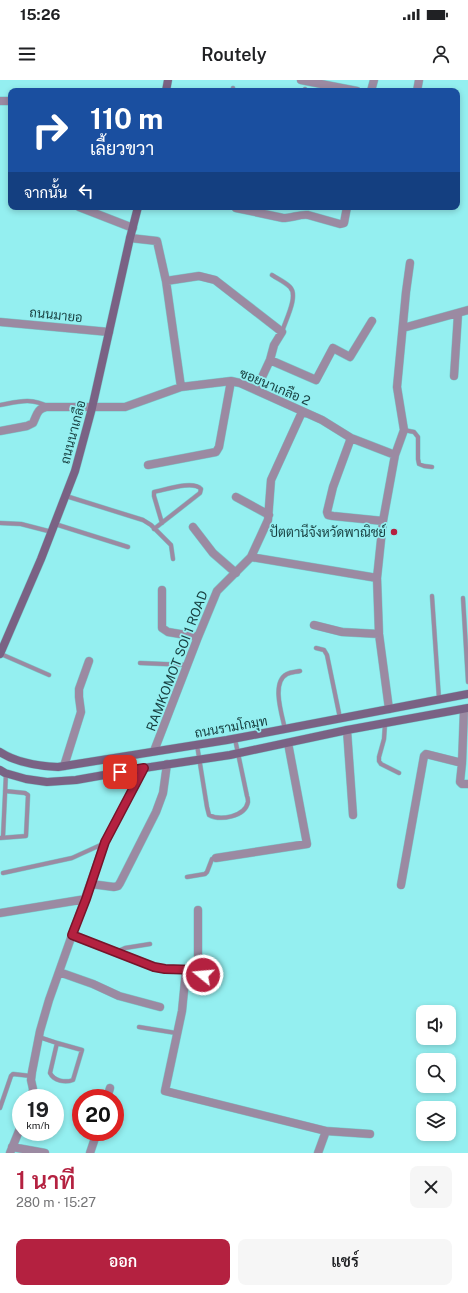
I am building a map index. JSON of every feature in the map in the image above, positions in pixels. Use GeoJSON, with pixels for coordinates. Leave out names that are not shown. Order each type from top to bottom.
{"type":"FeatureCollection","features":[{"type":"Feature","properties":{"kind":"main road","name":"ถนนนาเกลือ"},"geometry":{"type":"LineString","coordinates":[[0,654],[53,528],[75,471],[92,408],[137,210]]}},
{"type":"Feature","properties":{"kind":"main road","name":"ถนนรามโกมุท"},"geometry":{"type":"LineString","coordinates":[[0,752],[6,756],[38,766],[58,767],[235,739],[468,694]]}},
{"type":"Feature","properties":{"kind":"main road","name":"ถนนรามโกมุท"},"geometry":{"type":"LineString","coordinates":[[3,772],[26,779],[47,782],[76,780],[168,764],[238,754],[347,730],[466,708]]}},
{"type":"Feature","properties":{"kind":"street"},"geometry":{"type":"LineString","coordinates":[[301,80],[337,84],[348,88]]}},
{"type":"Feature","properties":{"kind":"street"},"geometry":{"type":"LineString","coordinates":[[86,210],[133,228]]}},
{"type":"Feature","properties":{"kind":"street"},"geometry":{"type":"LineString","coordinates":[[245,210],[283,218],[290,218],[304,214],[340,224],[344,223],[346,210]]}},
{"type":"Feature","properties":{"kind":"street"},"geometry":{"type":"LineString","coordinates":[[130,238],[157,241],[166,281],[181,386]]}},
{"type":"Feature","properties":{"kind":"street"},"geometry":{"type":"LineString","coordinates":[[389,709],[379,634],[377,578],[383,521],[395,455],[404,430],[397,387],[410,263]]}},
{"type":"Feature","properties":{"kind":"street"},"geometry":{"type":"LineString","coordinates":[[166,281],[199,276],[215,280],[282,332],[274,346],[270,360],[256,390]]}},
{"type":"Feature","properties":{"kind":"street"},"geometry":{"type":"LineString","coordinates":[[403,328],[468,310]]}},
{"type":"Feature","properties":{"kind":"street"},"geometry":{"type":"LineString","coordinates":[[454,376],[458,314]]}},
{"type":"Feature","properties":{"kind":"street"},"geometry":{"type":"LineString","coordinates":[[270,360],[316,380],[333,348],[350,357],[372,321]]}},
{"type":"Feature","properties":{"kind":"street","name":"ถนนมายอ"},"geometry":{"type":"LineString","coordinates":[[0,322],[109,332]]}},
{"type":"Feature","properties":{"kind":"street"},"geometry":{"type":"LineString","coordinates":[[148,465],[216,452],[219,447],[231,381]]}},
{"type":"Feature","properties":{"kind":"street","name":"ซอยนาเกลือ 2"},"geometry":{"type":"LineString","coordinates":[[48,407],[125,407],[181,386],[231,381],[240,383],[322,420],[351,438],[395,455]]}},
{"type":"Feature","properties":{"kind":"street"},"geometry":{"type":"LineString","coordinates":[[0,430],[27,426],[33,423],[41,408],[48,407]]}},
{"type":"Feature","properties":{"kind":"street","name":"RAMKOMOT SOI 1 ROAD"},"geometry":{"type":"LineString","coordinates":[[154,752],[198,636],[217,591],[251,557],[268,520],[271,480],[302,412]]}},
{"type":"Feature","properties":{"kind":"street"},"geometry":{"type":"LineString","coordinates":[[351,438],[332,487],[327,512],[328,515],[383,521]]}},
{"type":"Feature","properties":{"kind":"street"},"geometry":{"type":"LineString","coordinates":[[236,496],[269,515]]}},
{"type":"Feature","properties":{"kind":"street"},"geometry":{"type":"LineString","coordinates":[[193,527],[213,554],[236,573]]}},
{"type":"Feature","properties":{"kind":"street"},"geometry":{"type":"LineString","coordinates":[[251,557],[377,578]]}},
{"type":"Feature","properties":{"kind":"street"},"geometry":{"type":"LineString","coordinates":[[162,590],[162,628],[168,632],[198,636]]}},
{"type":"Feature","properties":{"kind":"street"},"geometry":{"type":"LineString","coordinates":[[314,625],[342,632],[379,634]]}},
{"type":"Feature","properties":{"kind":"street"},"geometry":{"type":"LineString","coordinates":[[64,766],[81,712],[79,689],[89,661]]}},
{"type":"Feature","properties":{"kind":"street"},"geometry":{"type":"LineString","coordinates":[[466,708],[460,782],[462,784],[468,784]]}},
{"type":"Feature","properties":{"kind":"street"},"geometry":{"type":"LineString","coordinates":[[347,730],[353,815]]}},
{"type":"Feature","properties":{"kind":"street"},"geometry":{"type":"LineString","coordinates":[[216,858],[307,844],[288,743]]}},
{"type":"Feature","properties":{"kind":"street"},"geometry":{"type":"LineString","coordinates":[[401,885],[424,756],[426,754],[462,763]]}},
{"type":"Feature","properties":{"kind":"street"},"geometry":{"type":"LineString","coordinates":[[91,884],[114,887],[118,886],[120,883],[156,812],[163,793],[168,764]]}},
{"type":"Feature","properties":{"kind":"street"},"geometry":{"type":"LineString","coordinates":[[33,1089],[31,1076],[39,1037],[59,972],[105,842],[144,768]]}},
{"type":"Feature","properties":{"kind":"street"},"geometry":{"type":"LineString","coordinates":[[0,913],[86,899]]}},
{"type":"Feature","properties":{"kind":"street"},"geometry":{"type":"LineString","coordinates":[[72,935],[154,967],[198,970],[198,910]]}},
{"type":"Feature","properties":{"kind":"street"},"geometry":{"type":"LineString","coordinates":[[186,970],[182,1011],[176,1033],[165,1091],[326,1131],[370,1134]]}},
{"type":"Feature","properties":{"kind":"street"},"geometry":{"type":"LineString","coordinates":[[59,972],[94,984],[119,996],[160,1007]]}},
{"type":"Feature","properties":{"kind":"street"},"geometry":{"type":"LineString","coordinates":[[318,1153],[326,1131]]}},
{"type":"Feature","properties":{"kind":"street"},"geometry":{"type":"LineString","coordinates":[[90,1153],[94,1141]]}},
{"type":"Feature","properties":{"kind":"street"},"geometry":{"type":"LineString","coordinates":[[11,1150],[45,1153]]}},
{"type":"Feature","properties":{"kind":"lane"},"geometry":{"type":"LineString","coordinates":[[272,275],[291,288],[293,293],[294,299],[282,332]]}},
{"type":"Feature","properties":{"kind":"lane"},"geometry":{"type":"LineString","coordinates":[[0,405],[34,401],[40,402],[48,407]]}},
{"type":"Feature","properties":{"kind":"lane"},"geometry":{"type":"LineString","coordinates":[[404,430],[414,432],[418,437],[419,464],[432,467]]}},
{"type":"Feature","properties":{"kind":"lane"},"geometry":{"type":"LineString","coordinates":[[154,529],[162,523],[200,493],[201,489],[199,486],[190,484],[154,492],[162,523]]}},
{"type":"Feature","properties":{"kind":"lane"},"geometry":{"type":"LineString","coordinates":[[66,496],[143,520],[171,545],[173,560]]}},
{"type":"Feature","properties":{"kind":"lane"},"geometry":{"type":"LineString","coordinates":[[0,522],[53,528],[128,547]]}},
{"type":"Feature","properties":{"kind":"lane"},"geometry":{"type":"LineString","coordinates":[[432,596],[440,699]]}},
{"type":"Feature","properties":{"kind":"lane"},"geometry":{"type":"LineString","coordinates":[[463,598],[468,682]]}},
{"type":"Feature","properties":{"kind":"lane"},"geometry":{"type":"LineString","coordinates":[[316,648],[324,650],[327,655],[340,718]]}},
{"type":"Feature","properties":{"kind":"lane"},"geometry":{"type":"LineString","coordinates":[[0,654],[49,675]]}},
{"type":"Feature","properties":{"kind":"lane"},"geometry":{"type":"LineString","coordinates":[[140,664],[187,665]]}},
{"type":"Feature","properties":{"kind":"lane"},"geometry":{"type":"LineString","coordinates":[[285,729],[278,695],[279,686],[281,679],[287,674],[300,671]]}},
{"type":"Feature","properties":{"kind":"lane"},"geometry":{"type":"LineString","coordinates":[[385,724],[384,739],[379,761],[381,764],[399,773]]}},
{"type":"Feature","properties":{"kind":"lane"},"geometry":{"type":"LineString","coordinates":[[197,745],[209,815],[214,818],[232,816],[242,811],[248,804],[248,796],[235,739]]}},
{"type":"Feature","properties":{"kind":"lane"},"geometry":{"type":"LineString","coordinates":[[3,772],[5,791],[1,838],[26,836],[28,795],[25,793],[5,791]]}},
{"type":"Feature","properties":{"kind":"lane"},"geometry":{"type":"LineString","coordinates":[[3,873],[72,858],[105,842]]}},
{"type":"Feature","properties":{"kind":"lane"},"geometry":{"type":"LineString","coordinates":[[187,877],[205,874],[212,859],[216,858]]}},
{"type":"Feature","properties":{"kind":"lane"},"geometry":{"type":"LineString","coordinates":[[116,952],[125,948],[150,944]]}},
{"type":"Feature","properties":{"kind":"lane"},"geometry":{"type":"LineString","coordinates":[[198,970],[203,975],[205,990]]}},
{"type":"Feature","properties":{"kind":"lane"},"geometry":{"type":"LineString","coordinates":[[139,1027],[176,1033]]}},
{"type":"Feature","properties":{"kind":"lane"},"geometry":{"type":"LineString","coordinates":[[39,1037],[57,1042],[82,1050],[73,1080],[60,1081],[52,1077],[50,1073],[57,1042]]}},
{"type":"Feature","properties":{"kind":"lane"},"geometry":{"type":"LineString","coordinates":[[0,1108],[11,1076],[13,1074],[31,1076]]}},
{"type":"Feature","properties":{"kind":"place","name":"ปัตตานีจังหวัดพาณิชย์"},"geometry":{"type":"Point","coordinates":[394,532]}},
{"type":"Feature","properties":{"kind":"route"},"geometry":{"type":"LineString","coordinates":[[120,772],[144,768],[105,842],[72,935],[154,967],[165,969],[198,970],[202,972],[203,975]]}}]}
